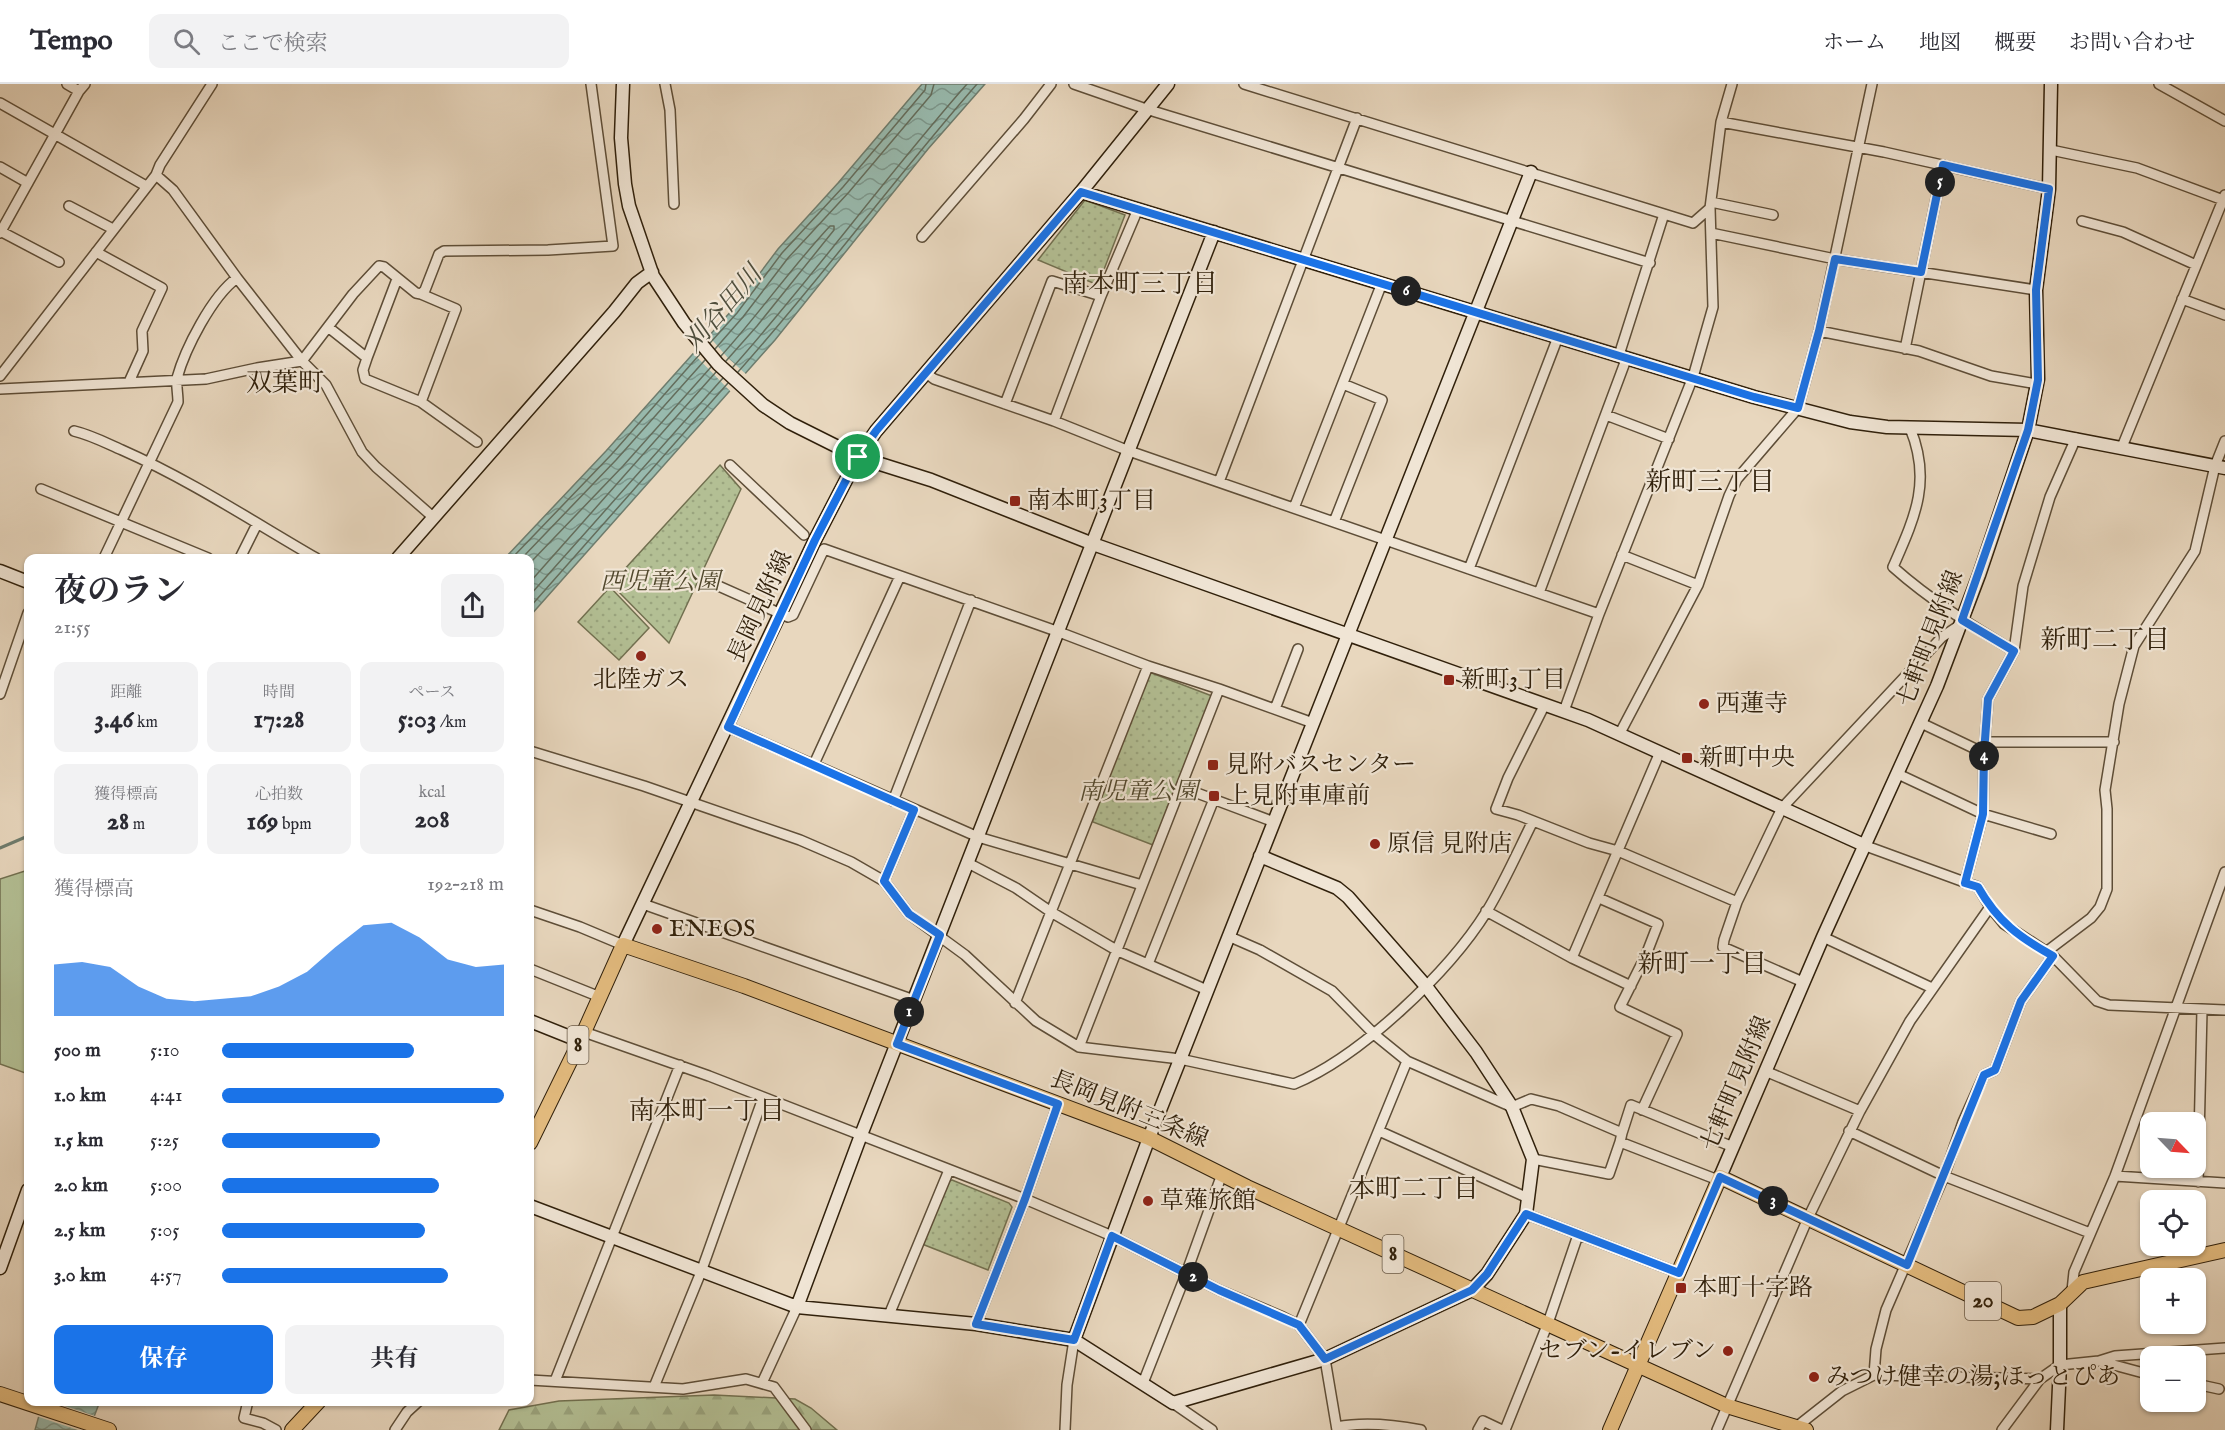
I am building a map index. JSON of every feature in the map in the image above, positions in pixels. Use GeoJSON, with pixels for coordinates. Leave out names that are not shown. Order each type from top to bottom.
{"type":"FeatureCollection","features":[{"type":"Feature","properties":{"kind":"main road","name":"8"},"geometry":{"type":"LineString","coordinates":[[534,1135],[582,1037],[623,945]]}},
{"type":"Feature","properties":{"kind":"main road","name":"長岡見附三条線"},"geometry":{"type":"LineString","coordinates":[[623,945],[744,986],[1149,1138],[1472,1290],[1727,1406],[1799,1429]]}},
{"type":"Feature","properties":{"kind":"main road","name":"20"},"geometry":{"type":"LineString","coordinates":[[1719,1178],[2018,1317],[2033,1317],[2060,1304],[2083,1282],[2225,1250]]}},
{"type":"Feature","properties":{"kind":"main road"},"geometry":{"type":"LineString","coordinates":[[1610,1430],[1719,1178]]}},
{"type":"Feature","properties":{"kind":"main road"},"geometry":{"type":"LineString","coordinates":[[0,1394],[24,1402]]}},
{"type":"Feature","properties":{"kind":"main road"},"geometry":{"type":"LineString","coordinates":[[36,1406],[109,1430]]}},
{"type":"Feature","properties":{"kind":"main road"},"geometry":{"type":"LineString","coordinates":[[292,1430],[314,1406]]}},
{"type":"Feature","properties":{"kind":"street"},"geometry":{"type":"LineString","coordinates":[[59,262],[0,232],[82,87],[67,84]]}},
{"type":"Feature","properties":{"kind":"street"},"geometry":{"type":"LineString","coordinates":[[0,376],[156,175],[209,88],[198,84]]}},
{"type":"Feature","properties":{"kind":"street"},"geometry":{"type":"LineString","coordinates":[[421,294],[439,254],[444,251],[548,250],[613,246],[591,84]]}},
{"type":"Feature","properties":{"kind":"street"},"geometry":{"type":"LineString","coordinates":[[623,84],[621,138],[625,184],[629,206],[652,274],[698,342],[718,364],[760,402],[790,423],[858,457],[931,480],[1093,543],[1347,636],[1564,711],[1620,734],[1866,846],[1978,887],[2004,924],[2050,954],[2097,1001],[2109,1005],[2225,1010]]}},
{"type":"Feature","properties":{"kind":"street"},"geometry":{"type":"LineString","coordinates":[[665,84],[670,110],[674,204]]}},
{"type":"Feature","properties":{"kind":"street"},"geometry":{"type":"LineString","coordinates":[[922,237],[1024,119],[1051,84]]}},
{"type":"Feature","properties":{"kind":"street"},"geometry":{"type":"LineString","coordinates":[[1074,84],[1146,109],[1650,263]]}},
{"type":"Feature","properties":{"kind":"street","name":"長岡見附線"},"geometry":{"type":"LineString","coordinates":[[623,945],[815,540],[858,457],[876,431],[1081,192],[1168,84]]}},
{"type":"Feature","properties":{"kind":"street"},"geometry":{"type":"LineString","coordinates":[[1244,84],[1693,223],[1710,205]]}},
{"type":"Feature","properties":{"kind":"street"},"geometry":{"type":"LineString","coordinates":[[1564,711],[1599,614],[1693,377],[1713,307],[1710,205],[1721,122],[1732,84]]}},
{"type":"Feature","properties":{"kind":"street"},"geometry":{"type":"LineString","coordinates":[[1620,734],[1698,585],[1737,479],[1798,408],[1819,331],[1872,84]]}},
{"type":"Feature","properties":{"kind":"street","name":"七軒町見附線"},"geometry":{"type":"LineString","coordinates":[[1719,1178],[1803,982],[1920,723],[1961,623],[2028,430],[2037,384],[2036,290],[2049,189],[2051,84]]}},
{"type":"Feature","properties":{"kind":"street"},"geometry":{"type":"LineString","coordinates":[[2159,84],[2225,121]]}},
{"type":"Feature","properties":{"kind":"street"},"geometry":{"type":"LineString","coordinates":[[0,103],[146,186]]}},
{"type":"Feature","properties":{"kind":"street"},"geometry":{"type":"LineString","coordinates":[[1219,482],[1357,118]]}},
{"type":"Feature","properties":{"kind":"street"},"geometry":{"type":"LineString","coordinates":[[1721,122],[1884,152],[2049,189]]}},
{"type":"Feature","properties":{"kind":"street"},"geometry":{"type":"LineString","coordinates":[[2051,150],[2137,168],[2224,197],[2122,447]]}},
{"type":"Feature","properties":{"kind":"street"},"geometry":{"type":"LineString","coordinates":[[1905,349],[1943,165]]}},
{"type":"Feature","properties":{"kind":"street"},"geometry":{"type":"LineString","coordinates":[[0,167],[28,183]]}},
{"type":"Feature","properties":{"kind":"street"},"geometry":{"type":"LineString","coordinates":[[1065,1430],[1067,1385],[1074,1340],[1112,1236],[1228,936],[1531,172]]}},
{"type":"Feature","properties":{"kind":"street"},"geometry":{"type":"LineString","coordinates":[[156,175],[173,190],[237,278],[302,361],[326,385],[350,432],[369,460],[433,517]]}},
{"type":"Feature","properties":{"kind":"street"},"geometry":{"type":"LineString","coordinates":[[1081,192],[1558,337],[1850,422],[1887,427],[2028,430],[2220,467]]}},
{"type":"Feature","properties":{"kind":"street"},"geometry":{"type":"LineString","coordinates":[[1710,205],[1773,214]]}},
{"type":"Feature","properties":{"kind":"street"},"geometry":{"type":"LineString","coordinates":[[69,206],[112,230]]}},
{"type":"Feature","properties":{"kind":"street"},"geometry":{"type":"LineString","coordinates":[[1054,421],[1101,297],[1138,209]]}},
{"type":"Feature","properties":{"kind":"street"},"geometry":{"type":"LineString","coordinates":[[1539,593],[1606,415],[1664,214]]}},
{"type":"Feature","properties":{"kind":"street"},"geometry":{"type":"LineString","coordinates":[[2082,221],[2123,232],[2196,265]]}},
{"type":"Feature","properties":{"kind":"street"},"geometry":{"type":"LineString","coordinates":[[762,1383],[797,1307],[861,1136],[1214,232]]}},
{"type":"Feature","properties":{"kind":"street"},"geometry":{"type":"LineString","coordinates":[[1711,233],[1835,259],[2036,290]]}},
{"type":"Feature","properties":{"kind":"street"},"geometry":{"type":"LineString","coordinates":[[96,252],[162,288],[142,331],[143,351],[129,382]]}},
{"type":"Feature","properties":{"kind":"street"},"geometry":{"type":"LineString","coordinates":[[0,389],[206,379],[302,361],[374,269],[379,266],[384,267],[416,293],[456,309],[421,402]]}},
{"type":"Feature","properties":{"kind":"street"},"geometry":{"type":"LineString","coordinates":[[401,554],[636,284],[652,274]]}},
{"type":"Feature","properties":{"kind":"street"},"geometry":{"type":"LineString","coordinates":[[106,554],[178,402],[177,380],[185,357],[214,302],[237,278]]}},
{"type":"Feature","properties":{"kind":"street"},"geometry":{"type":"LineString","coordinates":[[397,279],[363,370],[365,379],[421,402],[477,441]]}},
{"type":"Feature","properties":{"kind":"street"},"geometry":{"type":"LineString","coordinates":[[1005,404],[1052,281],[1101,297]]}},
{"type":"Feature","properties":{"kind":"street"},"geometry":{"type":"LineString","coordinates":[[1294,508],[1382,283]]}},
{"type":"Feature","properties":{"kind":"street"},"geometry":{"type":"LineString","coordinates":[[2182,298],[2225,315]]}},
{"type":"Feature","properties":{"kind":"street"},"geometry":{"type":"LineString","coordinates":[[328,327],[367,358]]}},
{"type":"Feature","properties":{"kind":"street"},"geometry":{"type":"LineString","coordinates":[[1819,331],[1919,351],[1991,376],[2037,384]]}},
{"type":"Feature","properties":{"kind":"street"},"geometry":{"type":"LineString","coordinates":[[1469,569],[1558,337]]}},
{"type":"Feature","properties":{"kind":"street"},"geometry":{"type":"LineString","coordinates":[[926,374],[934,379],[1054,421],[1129,451],[1599,614]]}},
{"type":"Feature","properties":{"kind":"street"},"geometry":{"type":"LineString","coordinates":[[1334,522],[1382,400],[1343,384]]}},
{"type":"Feature","properties":{"kind":"street"},"geometry":{"type":"LineString","coordinates":[[1606,415],[1669,438]]}},
{"type":"Feature","properties":{"kind":"street"},"geometry":{"type":"LineString","coordinates":[[1910,428],[1922,470],[1921,481],[1912,525],[1893,567],[1961,623],[2014,651]]}},
{"type":"Feature","properties":{"kind":"street"},"geometry":{"type":"LineString","coordinates":[[74,431],[149,462],[230,506],[309,554]]}},
{"type":"Feature","properties":{"kind":"street"},"geometry":{"type":"LineString","coordinates":[[1965,883],[1983,814],[1988,699],[2014,651],[2023,586],[2050,497],[2076,438]]}},
{"type":"Feature","properties":{"kind":"street"},"geometry":{"type":"LineString","coordinates":[[1874,1375],[1876,1348],[1886,1310],[1907,1265],[1984,1075],[1995,1070],[2021,1001],[2050,954],[2091,918],[2100,907],[2107,889],[2105,790],[2119,704],[2134,646],[2195,551],[2220,467],[2225,441]]}},
{"type":"Feature","properties":{"kind":"street"},"geometry":{"type":"LineString","coordinates":[[730,465],[804,535]]}},
{"type":"Feature","properties":{"kind":"street"},"geometry":{"type":"LineString","coordinates":[[41,489],[198,554]]}},
{"type":"Feature","properties":{"kind":"street"},"geometry":{"type":"LineString","coordinates":[[242,554],[257,524]]}},
{"type":"Feature","properties":{"kind":"street"},"geometry":{"type":"LineString","coordinates":[[705,580],[788,617],[793,615],[824,549],[1313,723]]}},
{"type":"Feature","properties":{"kind":"street"},"geometry":{"type":"LineString","coordinates":[[1622,555],[1698,585]]}},
{"type":"Feature","properties":{"kind":"street"},"geometry":{"type":"LineString","coordinates":[[0,571],[24,580]]}},
{"type":"Feature","properties":{"kind":"street"},"geometry":{"type":"LineString","coordinates":[[814,764],[900,576]]}},
{"type":"Feature","properties":{"kind":"street"},"geometry":{"type":"LineString","coordinates":[[893,801],[971,600]]}},
{"type":"Feature","properties":{"kind":"street"},"geometry":{"type":"LineString","coordinates":[[1803,982],[1724,947],[1724,940],[1737,902],[1782,808],[1942,637],[1961,623]]}},
{"type":"Feature","properties":{"kind":"street"},"geometry":{"type":"LineString","coordinates":[[0,694],[24,625]]}},
{"type":"Feature","properties":{"kind":"street"},"geometry":{"type":"LineString","coordinates":[[1275,709],[1298,649]]}},
{"type":"Feature","properties":{"kind":"street"},"geometry":{"type":"LineString","coordinates":[[1015,1003],[1148,666]]}},
{"type":"Feature","properties":{"kind":"street"},"geometry":{"type":"LineString","coordinates":[[1079,1047],[1219,689]]}},
{"type":"Feature","properties":{"kind":"street"},"geometry":{"type":"LineString","coordinates":[[1545,704],[1508,778],[1496,808],[1589,843],[1618,851],[1737,902]]}},
{"type":"Feature","properties":{"kind":"street"},"geometry":{"type":"LineString","coordinates":[[1920,723],[1984,753]]}},
{"type":"Feature","properties":{"kind":"street"},"geometry":{"type":"LineString","coordinates":[[728,727],[978,837],[1142,885]]}},
{"type":"Feature","properties":{"kind":"street"},"geometry":{"type":"LineString","coordinates":[[1985,742],[2114,742]]}},
{"type":"Feature","properties":{"kind":"street"},"geometry":{"type":"LineString","coordinates":[[534,752],[692,802],[800,840],[851,862],[884,881],[909,914],[965,955],[1036,1021],[1079,1047],[1180,1059],[1294,1084],[1375,1035],[1458,950],[1486,911],[1533,821]]}},
{"type":"Feature","properties":{"kind":"street"},"geometry":{"type":"LineString","coordinates":[[1572,958],[1660,752]]}},
{"type":"Feature","properties":{"kind":"street"},"geometry":{"type":"LineString","coordinates":[[1898,774],[1983,814],[2051,834]]}},
{"type":"Feature","properties":{"kind":"street"},"geometry":{"type":"LineString","coordinates":[[1181,786],[1274,822]]}},
{"type":"Feature","properties":{"kind":"street"},"geometry":{"type":"LineString","coordinates":[[1148,964],[1214,799]]}},
{"type":"Feature","properties":{"kind":"street"},"geometry":{"type":"LineString","coordinates":[[884,881],[914,810]]}},
{"type":"Feature","properties":{"kind":"street"},"geometry":{"type":"LineString","coordinates":[[1173,1403],[1325,1359],[1472,1290],[1487,1274],[1526,1214],[1533,1159],[1512,1107],[1476,1052],[1425,985],[1348,897],[1337,888],[1260,856]]}},
{"type":"Feature","properties":{"kind":"street"},"geometry":{"type":"LineString","coordinates":[[968,863],[1016,888],[1051,912],[1118,951],[1207,990]]}},
{"type":"Feature","properties":{"kind":"street"},"geometry":{"type":"LineString","coordinates":[[2072,1291],[2073,1272],[2115,1176],[2225,872]]}},
{"type":"Feature","properties":{"kind":"street"},"geometry":{"type":"LineString","coordinates":[[1599,898],[1658,924],[1646,955],[1620,1007],[1677,1034],[1642,1110]]}},
{"type":"Feature","properties":{"kind":"street"},"geometry":{"type":"LineString","coordinates":[[644,904],[914,1000]]}},
{"type":"Feature","properties":{"kind":"street"},"geometry":{"type":"LineString","coordinates":[[1717,1430],[1808,1218],[1849,1131],[1910,1021],[1990,907]]}},
{"type":"Feature","properties":{"kind":"street"},"geometry":{"type":"LineString","coordinates":[[534,911],[623,945]]}},
{"type":"Feature","properties":{"kind":"street"},"geometry":{"type":"LineString","coordinates":[[1486,911],[1572,958],[1631,986]]}},
{"type":"Feature","properties":{"kind":"street"},"geometry":{"type":"LineString","coordinates":[[1228,936],[1260,950],[1332,991],[1375,1035],[1407,1061],[1512,1107],[1531,1099],[1559,1106],[1621,1138],[1719,1178]]}},
{"type":"Feature","properties":{"kind":"street"},"geometry":{"type":"LineString","coordinates":[[1823,937],[1932,988]]}},
{"type":"Feature","properties":{"kind":"street"},"geometry":{"type":"LineString","coordinates":[[534,971],[600,997]]}},
{"type":"Feature","properties":{"kind":"street"},"geometry":{"type":"LineString","coordinates":[[2198,1182],[2202,1010]]}},
{"type":"Feature","properties":{"kind":"street"},"geometry":{"type":"LineString","coordinates":[[534,1022],[680,1065],[1025,1199],[1112,1236],[1186,1274],[1299,1325],[1325,1359],[1337,1429],[1348,1425],[1404,1427],[1421,1430]]}},
{"type":"Feature","properties":{"kind":"street"},"geometry":{"type":"LineString","coordinates":[[1299,1325],[1407,1061]]}},
{"type":"Feature","properties":{"kind":"street"},"geometry":{"type":"LineString","coordinates":[[555,1381],[680,1065]]}},
{"type":"Feature","properties":{"kind":"street"},"geometry":{"type":"LineString","coordinates":[[1765,1071],[1860,1111]]}},
{"type":"Feature","properties":{"kind":"street"},"geometry":{"type":"LineString","coordinates":[[654,1387],[701,1272],[763,1098]]}},
{"type":"Feature","properties":{"kind":"street"},"geometry":{"type":"LineString","coordinates":[[976,1324],[1025,1199],[1058,1104]]}},
{"type":"Feature","properties":{"kind":"street"},"geometry":{"type":"LineString","coordinates":[[1533,1159],[1609,1174],[1631,1105],[1733,1147]]}},
{"type":"Feature","properties":{"kind":"street"},"geometry":{"type":"LineString","coordinates":[[1378,1131],[1528,1198]]}},
{"type":"Feature","properties":{"kind":"street"},"geometry":{"type":"LineString","coordinates":[[1849,1131],[1944,1176],[2090,1233]]}},
{"type":"Feature","properties":{"kind":"street"},"geometry":{"type":"LineString","coordinates":[[889,1315],[949,1170]]}},
{"type":"Feature","properties":{"kind":"street"},"geometry":{"type":"LineString","coordinates":[[1143,1383],[1222,1174]]}},
{"type":"Feature","properties":{"kind":"street"},"geometry":{"type":"LineString","coordinates":[[2115,1176],[2225,1183]]}},
{"type":"Feature","properties":{"kind":"street"},"geometry":{"type":"LineString","coordinates":[[0,1269],[24,1201]]}},
{"type":"Feature","properties":{"kind":"street"},"geometry":{"type":"LineString","coordinates":[[534,1207],[797,1307],[976,1324],[1074,1340],[1212,1430]]}},
{"type":"Feature","properties":{"kind":"street"},"geometry":{"type":"LineString","coordinates":[[1526,1214],[1679,1273]]}},
{"type":"Feature","properties":{"kind":"street"},"geometry":{"type":"LineString","coordinates":[[1478,1430],[1483,1421],[1504,1430],[1548,1323],[1578,1235]]}},
{"type":"Feature","properties":{"kind":"street"},"geometry":{"type":"LineString","coordinates":[[2057,1430],[2060,1304]]}},
{"type":"Feature","properties":{"kind":"street"},"geometry":{"type":"LineString","coordinates":[[2002,1430],[2040,1380],[2060,1365],[2099,1361],[2115,1356],[2225,1348]]}},
{"type":"Feature","properties":{"kind":"street"},"geometry":{"type":"LineString","coordinates":[[2099,1361],[2140,1372]]}},
{"type":"Feature","properties":{"kind":"street"},"geometry":{"type":"LineString","coordinates":[[1799,1429],[1842,1391],[1874,1375],[2040,1380]]}},
{"type":"Feature","properties":{"kind":"street"},"geometry":{"type":"LineString","coordinates":[[534,1380],[683,1389],[746,1379],[774,1387],[806,1430]]}},
{"type":"Feature","properties":{"kind":"street"},"geometry":{"type":"LineString","coordinates":[[2206,1386],[2219,1389]]}},
{"type":"Feature","properties":{"kind":"street"},"geometry":{"type":"LineString","coordinates":[[247,1406],[243,1418],[276,1430]]}},
{"type":"Feature","properties":{"kind":"street"},"geometry":{"type":"LineString","coordinates":[[395,1430],[414,1406]]}},
{"type":"Feature","properties":{"kind":"green space"},"geometry":{"type":"Polygon","coordinates":[[[1085,200],[1125,215],[1098,285],[1038,260],[1085,200]]]}},
{"type":"Feature","properties":{"kind":"green space","name":"西児童公園"},"geometry":{"type":"Polygon","coordinates":[[[720,465],[741,489],[669,643],[611,584],[720,465]]]}},
{"type":"Feature","properties":{"kind":"green space"},"geometry":{"type":"Polygon","coordinates":[[[610,587],[649,628],[619,660],[578,622],[610,587]]]}},
{"type":"Feature","properties":{"kind":"green space","name":"南児童公園"},"geometry":{"type":"Polygon","coordinates":[[[1149,672],[1212,696],[1153,845],[1093,822],[1092,815],[1149,672]]]}},
{"type":"Feature","properties":{"kind":"green space"},"geometry":{"type":"Polygon","coordinates":[[[24,871],[24,1073],[0,1064],[0,879],[24,871]]]}},
{"type":"Feature","properties":{"kind":"green space"},"geometry":{"type":"Polygon","coordinates":[[[952,1180],[1009,1203],[1012,1207],[988,1270],[922,1244],[947,1182],[952,1180]]]}},
{"type":"Feature","properties":{"kind":"green space"},"geometry":{"type":"Polygon","coordinates":[[[714,1395],[795,1399],[811,1408],[837,1430],[499,1430],[509,1410],[559,1401],[714,1395]]]}},
{"type":"Feature","properties":{"kind":"water"},"geometry":{"type":"Polygon","coordinates":[[[922,84],[985,84],[928,149],[775,340],[534,611],[534,554],[509,554],[606,451],[733,309],[778,249],[838,183],[922,84]]]}},
{"type":"Feature","properties":{"kind":"water"},"geometry":{"type":"Polygon","coordinates":[[[42,1406],[98,1406],[89,1430],[35,1430],[42,1406]]]}},
{"type":"Feature","properties":{"kind":"pier"},"geometry":{"type":"Polygon","coordinates":[[[707,334],[747,375],[732,393],[691,351],[707,334]]]}},
{"type":"Feature","properties":{"kind":"pier"},"geometry":{"type":"Polygon","coordinates":[[[39,1406],[65,1406],[98,1417],[93,1430],[78,1430],[36,1416],[39,1406]]]}},
{"type":"Feature","properties":{"kind":"waterway"},"geometry":{"type":"LineString","coordinates":[[0,848],[24,838]]}},
{"type":"Feature","properties":{"kind":"place","name":"南本町3丁目"},"geometry":{"type":"Point","coordinates":[1015,501]}},
{"type":"Feature","properties":{"kind":"place","name":"北陸ガス"},"geometry":{"type":"Point","coordinates":[641,656]}},
{"type":"Feature","properties":{"kind":"place","name":"新町3丁目"},"geometry":{"type":"Point","coordinates":[1449,680]}},
{"type":"Feature","properties":{"kind":"place","name":"西蓮寺"},"geometry":{"type":"Point","coordinates":[1704,704]}},
{"type":"Feature","properties":{"kind":"place","name":"新町中央"},"geometry":{"type":"Point","coordinates":[1687,758]}},
{"type":"Feature","properties":{"kind":"place","name":"見附バスセンター"},"geometry":{"type":"Point","coordinates":[1213,765]}},
{"type":"Feature","properties":{"kind":"place","name":"上見附車庫前"},"geometry":{"type":"Point","coordinates":[1214,796]}},
{"type":"Feature","properties":{"kind":"place","name":"原信 見附店"},"geometry":{"type":"Point","coordinates":[1375,844]}},
{"type":"Feature","properties":{"kind":"place","name":"ENEOS"},"geometry":{"type":"Point","coordinates":[657,929]}},
{"type":"Feature","properties":{"kind":"place","name":"草薙旅館"},"geometry":{"type":"Point","coordinates":[1148,1201]}},
{"type":"Feature","properties":{"kind":"place","name":"本町十字路"},"geometry":{"type":"Point","coordinates":[1681,1288]}},
{"type":"Feature","properties":{"kind":"place","name":"セブン-イレブン"},"geometry":{"type":"Point","coordinates":[1728,1351]}},
{"type":"Feature","properties":{"kind":"place","name":"みつけ健幸の湯;ほっとぴあ"},"geometry":{"type":"Point","coordinates":[1814,1377]}},
{"type":"Feature","properties":{"kind":"district","name":"南本町三丁目"},"geometry":{"type":"Point","coordinates":[1140,284]}},
{"type":"Feature","properties":{"kind":"district","name":"双葉町"},"geometry":{"type":"Point","coordinates":[285,383]}},
{"type":"Feature","properties":{"kind":"district","name":"新町三丁目"},"geometry":{"type":"Point","coordinates":[1710,482]}},
{"type":"Feature","properties":{"kind":"district","name":"新町二丁目"},"geometry":{"type":"Point","coordinates":[2105,640]}},
{"type":"Feature","properties":{"kind":"district","name":"新町一丁目"},"geometry":{"type":"Point","coordinates":[1702,964]}},
{"type":"Feature","properties":{"kind":"district","name":"南本町一丁目"},"geometry":{"type":"Point","coordinates":[707,1111]}},
{"type":"Feature","properties":{"kind":"district","name":"本町二丁目"},"geometry":{"type":"Point","coordinates":[1414,1189]}},
{"type":"Feature","properties":{"kind":"route"},"geometry":{"type":"LineString","coordinates":[[1943,165],[2049,189],[2036,290],[2038,380],[2028,430],[1962,620],[2014,651],[1988,699],[1983,814],[1965,883],[1978,887],[2004,924],[2053,956],[2021,1001],[1995,1070],[1984,1075],[1907,1265],[1720,1177],[1679,1273],[1526,1214],[1487,1274],[1472,1290],[1325,1359],[1299,1325],[1219,1290],[1112,1236],[1074,1340],[976,1324],[1025,1199],[1058,1104],[897,1044],[940,935],[909,914],[884,881],[914,810],[728,727],[815,540],[858,457],[876,431],[1081,192],[1754,397],[1798,408],[1819,331],[1835,259],[1921,272],[1943,165]]}},
{"type":"Feature","properties":{"kind":"water label","name":"刈谷田川"},"geometry":{"type":"Point","coordinates":[723,309]}}]}
